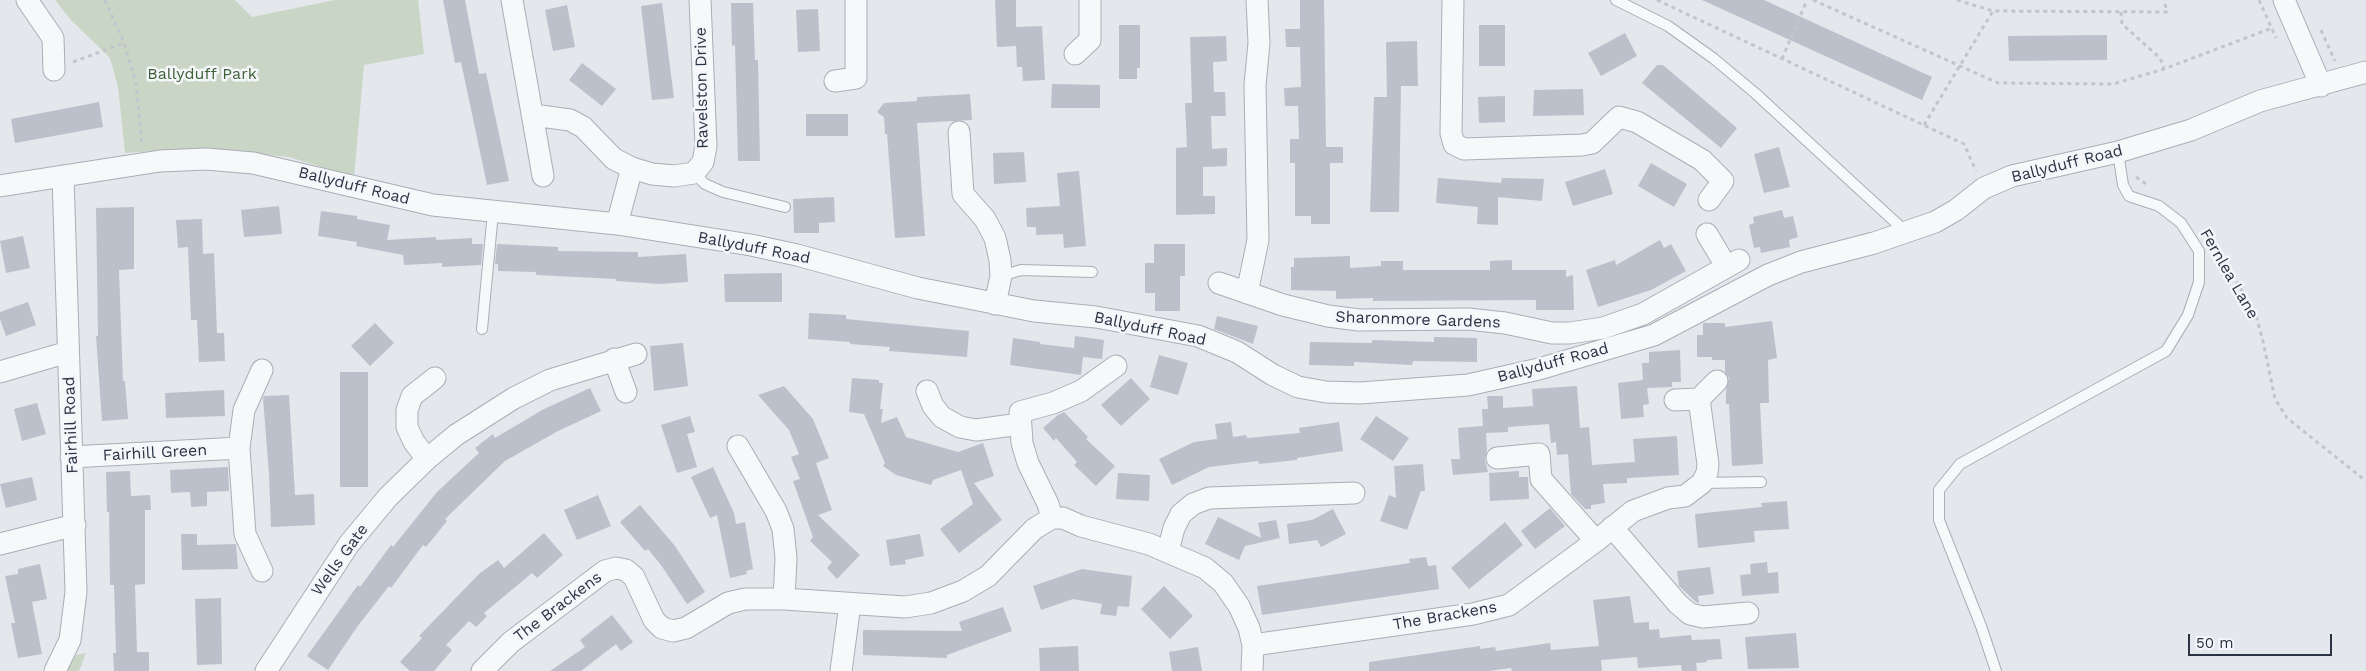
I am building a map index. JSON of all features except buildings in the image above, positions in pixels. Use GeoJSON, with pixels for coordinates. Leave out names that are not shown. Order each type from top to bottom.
{"type":"FeatureCollection","features":[{"type":"Feature","properties":{"kind":"street"},"geometry":{"type":"LineString","coordinates":[[27,0],[53,38],[54,70]]}},
{"type":"Feature","properties":{"kind":"street"},"geometry":{"type":"LineString","coordinates":[[512,0],[543,176]]}},
{"type":"Feature","properties":{"kind":"street","name":"Ravelston Drive"},"geometry":{"type":"LineString","coordinates":[[694,173],[703,162],[706,146],[700,0]]}},
{"type":"Feature","properties":{"kind":"street"},"geometry":{"type":"LineString","coordinates":[[836,81],[856,78],[856,0]]}},
{"type":"Feature","properties":{"kind":"street"},"geometry":{"type":"LineString","coordinates":[[1076,54],[1090,40],[1090,0]]}},
{"type":"Feature","properties":{"kind":"street"},"geometry":{"type":"LineString","coordinates":[[1247,293],[1258,240],[1255,84],[1258,43],[1257,0]]}},
{"type":"Feature","properties":{"kind":"street"},"geometry":{"type":"LineString","coordinates":[[1453,0],[1451,133],[1454,144],[1464,149],[1582,145],[1592,143],[1619,117],[1638,122],[1702,160],[1723,181],[1709,200]]}},
{"type":"Feature","properties":{"kind":"street"},"geometry":{"type":"LineString","coordinates":[[2284,0],[2321,86]]}},
{"type":"Feature","properties":{"kind":"street","name":"Ballyduff Road"},"geometry":{"type":"LineString","coordinates":[[0,186],[144,163],[206,159],[253,163],[433,205],[617,224],[751,245],[918,288],[995,304],[1034,311],[1096,317],[1198,336],[1238,352],[1273,375],[1298,387],[1360,393],[1468,385],[1538,369],[1654,335],[1768,275],[1801,262],[1874,243],[1935,222],[1956,210],[1984,188],[2012,176],[2118,152],[2192,130],[2260,102],[2366,72]]}},
{"type":"Feature","properties":{"kind":"street"},"geometry":{"type":"LineString","coordinates":[[533,115],[570,120],[583,127],[614,159],[632,168],[652,174],[674,176],[694,173]]}},
{"type":"Feature","properties":{"kind":"street"},"geometry":{"type":"LineString","coordinates":[[959,132],[963,194],[985,219],[995,238],[1001,276],[995,304]]}},
{"type":"Feature","properties":{"kind":"street"},"geometry":{"type":"LineString","coordinates":[[617,224],[632,168]]}},
{"type":"Feature","properties":{"kind":"street","name":"Fairhill Road"},"geometry":{"type":"LineString","coordinates":[[55,671],[70,640],[76,592],[63,176]]}},
{"type":"Feature","properties":{"kind":"street","name":"Sharonmore Gardens"},"geometry":{"type":"LineString","coordinates":[[1219,283],[1292,307],[1343,318],[1359,320],[1468,319],[1505,323],[1552,333],[1570,333],[1603,328],[1643,314],[1732,263],[1707,234]]}},
{"type":"Feature","properties":{"kind":"street"},"geometry":{"type":"LineString","coordinates":[[0,372],[68,352]]}},
{"type":"Feature","properties":{"kind":"street","name":"Wells Gate"},"geometry":{"type":"LineString","coordinates":[[266,671],[349,544],[388,497],[427,459],[456,435],[514,398],[550,380],[614,359],[636,354]]}},
{"type":"Feature","properties":{"kind":"street"},"geometry":{"type":"LineString","coordinates":[[614,359],[626,392]]}},
{"type":"Feature","properties":{"kind":"street"},"geometry":{"type":"LineString","coordinates":[[1116,366],[1081,391],[1053,403],[1020,412],[1022,443],[1028,463],[1048,504],[1052,518],[1063,518],[1081,526],[1168,550],[1205,568],[1223,583],[1239,606],[1249,628],[1253,645],[1252,671]]}},
{"type":"Feature","properties":{"kind":"street"},"geometry":{"type":"LineString","coordinates":[[262,370],[244,410],[239,448],[245,534],[262,571]]}},
{"type":"Feature","properties":{"kind":"street"},"geometry":{"type":"LineString","coordinates":[[427,459],[414,442],[407,427],[407,410],[412,396],[436,378]]}},
{"type":"Feature","properties":{"kind":"street"},"geometry":{"type":"LineString","coordinates":[[1675,400],[1699,399],[1717,381]]}},
{"type":"Feature","properties":{"kind":"street"},"geometry":{"type":"LineString","coordinates":[[927,391],[933,406],[942,418],[960,427],[976,430],[1020,424]]}},
{"type":"Feature","properties":{"kind":"street"},"geometry":{"type":"LineString","coordinates":[[1699,399],[1708,464],[1707,473],[1702,483]]}},
{"type":"Feature","properties":{"kind":"street"},"geometry":{"type":"LineString","coordinates":[[738,446],[776,511],[783,529],[786,558],[784,599]]}},
{"type":"Feature","properties":{"kind":"street","name":"Fairhill Green"},"geometry":{"type":"LineString","coordinates":[[71,457],[239,448]]}},
{"type":"Feature","properties":{"kind":"street"},"geometry":{"type":"LineString","coordinates":[[1497,458],[1539,454],[1541,479],[1596,541]]}},
{"type":"Feature","properties":{"kind":"street","name":"The Brackens"},"geometry":{"type":"LineString","coordinates":[[1253,645],[1494,610],[1515,600],[1596,541],[1633,511],[1668,498],[1685,496],[1702,483]]}},
{"type":"Feature","properties":{"kind":"street"},"geometry":{"type":"LineString","coordinates":[[1168,550],[1174,528],[1181,514],[1193,504],[1209,498],[1354,493]]}},
{"type":"Feature","properties":{"kind":"street","name":"The Brackens"},"geometry":{"type":"LineString","coordinates":[[482,671],[512,642],[605,571],[616,568],[626,570],[634,577],[654,620],[662,628],[674,631],[686,628],[728,603],[754,598],[905,607],[931,603],[963,591],[988,576],[1034,528],[1052,518]]}},
{"type":"Feature","properties":{"kind":"street"},"geometry":{"type":"LineString","coordinates":[[0,544],[75,525]]}},
{"type":"Feature","properties":{"kind":"street"},"geometry":{"type":"LineString","coordinates":[[1612,527],[1678,604],[1690,614],[1703,617],[1748,613]]}},
{"type":"Feature","properties":{"kind":"street"},"geometry":{"type":"LineString","coordinates":[[841,671],[850,604]]}},
{"type":"Feature","properties":{"kind":"lane"},"geometry":{"type":"LineString","coordinates":[[1616,0],[1668,26],[1713,58],[1906,232]]}},
{"type":"Feature","properties":{"kind":"lane"},"geometry":{"type":"LineString","coordinates":[[1996,671],[1981,626],[1940,520],[1939,490],[1960,464],[2166,351],[2188,315],[2199,282],[2199,252],[2181,223],[2159,206],[2129,196],[2124,185],[2118,152]]}},
{"type":"Feature","properties":{"kind":"lane"},"geometry":{"type":"LineString","coordinates":[[694,173],[705,184],[723,192],[785,207]]}},
{"type":"Feature","properties":{"kind":"lane"},"geometry":{"type":"LineString","coordinates":[[482,329],[493,212]]}},
{"type":"Feature","properties":{"kind":"lane"},"geometry":{"type":"LineString","coordinates":[[1001,276],[1021,270],[1092,272]]}},
{"type":"Feature","properties":{"kind":"lane"},"geometry":{"type":"LineString","coordinates":[[1702,483],[1761,482]]}},
{"type":"Feature","properties":{"kind":"path"},"geometry":{"type":"LineString","coordinates":[[105,0],[124,43],[136,83],[144,163]]}},
{"type":"Feature","properties":{"kind":"path"},"geometry":{"type":"LineString","coordinates":[[1657,0],[1964,144],[1984,188]]}},
{"type":"Feature","properties":{"kind":"path"},"geometry":{"type":"LineString","coordinates":[[1782,59],[1807,0]]}},
{"type":"Feature","properties":{"kind":"path"},"geometry":{"type":"LineString","coordinates":[[1813,0],[1998,83],[2113,84],[2164,69],[2272,28]]}},
{"type":"Feature","properties":{"kind":"path"},"geometry":{"type":"LineString","coordinates":[[1957,0],[1992,12],[2167,12],[2164,0]]}},
{"type":"Feature","properties":{"kind":"path"},"geometry":{"type":"LineString","coordinates":[[1924,125],[1992,12]]}},
{"type":"Feature","properties":{"kind":"path"},"geometry":{"type":"LineString","coordinates":[[2121,12],[2122,24],[2160,58],[2164,69]]}},
{"type":"Feature","properties":{"kind":"path"},"geometry":{"type":"LineString","coordinates":[[2319,26],[2342,79]]}},
{"type":"Feature","properties":{"kind":"path"},"geometry":{"type":"LineString","coordinates":[[54,70],[124,43]]}},
{"type":"Feature","properties":{"kind":"path"},"geometry":{"type":"LineString","coordinates":[[2118,152],[2133,175],[2150,187]]}},
{"type":"Feature","properties":{"kind":"path","name":"Fernlea Lane"},"geometry":{"type":"LineString","coordinates":[[2206,231],[2255,312],[2274,399],[2287,418],[2366,481]]}},
{"type":"Feature","properties":{"kind":"green space","name":"Ballyduff Park"},"geometry":{"type":"Polygon","coordinates":[[[55,0],[235,0],[252,17],[335,0],[418,0],[424,54],[364,65],[354,177],[289,157],[196,148],[125,153],[118,87],[110,58],[71,20],[55,0]]]}},
{"type":"Feature","properties":{"kind":"green space"},"geometry":{"type":"Polygon","coordinates":[[[86,653],[79,671],[66,671],[76,655],[86,653]]]}}]}
